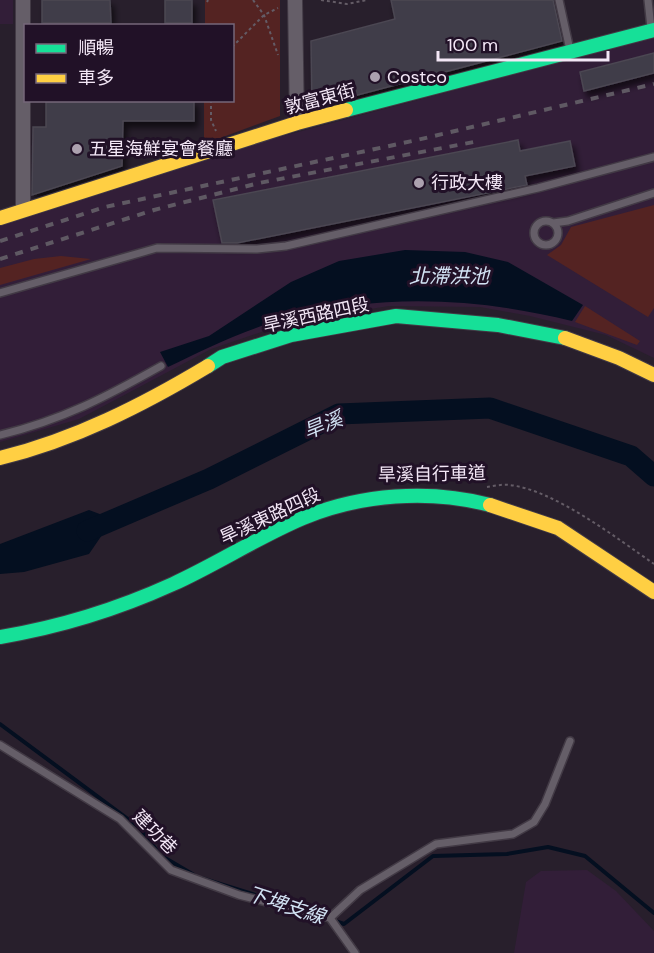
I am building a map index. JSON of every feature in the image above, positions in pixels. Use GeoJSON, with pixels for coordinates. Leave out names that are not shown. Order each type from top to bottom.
{"type":"FeatureCollection","features":[{"type":"Feature","properties":{"kind":"street"},"geometry":{"type":"LineString","coordinates":[[22,210],[23,0]]}},
{"type":"Feature","properties":{"kind":"street"},"geometry":{"type":"LineString","coordinates":[[296,0],[297,123]]}},
{"type":"Feature","properties":{"kind":"street","name":"敦富東街"},"geometry":{"type":"LineString","coordinates":[[0,218],[297,123],[652,30]]}},
{"type":"Feature","properties":{"kind":"street","name":"旱溪西路四段"},"geometry":{"type":"LineString","coordinates":[[0,458],[44,447],[96,425],[176,385],[222,357],[291,335],[396,316],[498,325],[562,338],[619,358],[654,375]]}},
{"type":"Feature","properties":{"kind":"street","name":"旱溪東路四段"},"geometry":{"type":"LineString","coordinates":[[0,637],[29,632],[97,614],[174,584],[303,518],[343,503],[376,499],[420,497],[499,505],[545,522],[654,592]]}},
{"type":"Feature","properties":{"kind":"lane"},"geometry":{"type":"LineString","coordinates":[[560,0],[570,53]]}},
{"type":"Feature","properties":{"kind":"lane"},"geometry":{"type":"LineString","coordinates":[[648,0],[652,30]]}},
{"type":"Feature","properties":{"kind":"lane"},"geometry":{"type":"LineString","coordinates":[[0,293],[157,248],[257,249],[286,246],[538,188],[654,157]]}},
{"type":"Feature","properties":{"kind":"lane"},"geometry":{"type":"LineString","coordinates":[[568,221],[556,241],[549,245],[541,244],[535,238],[534,230],[538,223],[546,220],[568,221],[654,193]]}},
{"type":"Feature","properties":{"kind":"lane"},"geometry":{"type":"LineString","coordinates":[[554,222],[559,233]]}},
{"type":"Feature","properties":{"kind":"lane"},"geometry":{"type":"LineString","coordinates":[[0,435],[38,426],[87,407],[161,366]]}},
{"type":"Feature","properties":{"kind":"lane"},"geometry":{"type":"LineString","coordinates":[[355,953],[330,918],[360,890],[436,844],[513,834],[534,822],[545,804],[570,741]]}},
{"type":"Feature","properties":{"kind":"lane","name":"建功巷"},"geometry":{"type":"LineString","coordinates":[[0,745],[120,819],[171,870],[258,900],[330,918]]}},
{"type":"Feature","properties":{"kind":"path"},"geometry":{"type":"LineString","coordinates":[[253,0],[264,15],[278,55]]}},
{"type":"Feature","properties":{"kind":"path"},"geometry":{"type":"LineString","coordinates":[[321,0],[347,4],[367,0]]}},
{"type":"Feature","properties":{"kind":"path"},"geometry":{"type":"LineString","coordinates":[[234,45],[264,15],[278,8]]}},
{"type":"Feature","properties":{"kind":"path"},"geometry":{"type":"LineString","coordinates":[[211,102],[211,120],[216,131]]}},
{"type":"Feature","properties":{"kind":"path","name":"旱溪自行車道"},"geometry":{"type":"LineString","coordinates":[[478,488],[510,485],[549,497],[584,516],[654,564]]}},
{"type":"Feature","properties":{"kind":"shaded area"},"geometry":{"type":"Polygon","coordinates":[[[0,0],[13,0],[13,24],[0,24],[0,0]]]}},
{"type":"Feature","properties":{"kind":"shaded area"},"geometry":{"type":"Polygon","coordinates":[[[205,0],[280,0],[280,116],[204,144],[204,102],[234,102],[234,24],[205,24],[205,0]]]}},
{"type":"Feature","properties":{"kind":"shaded area"},"geometry":{"type":"Polygon","coordinates":[[[654,37],[654,358],[606,335],[530,316],[480,307],[389,306],[294,321],[211,349],[79,419],[0,442],[0,225],[204,157],[654,37]]]}},
{"type":"Feature","properties":{"kind":"shaded area"},"geometry":{"type":"Polygon","coordinates":[[[654,205],[654,308],[648,317],[547,255],[561,245],[571,227],[654,205]]]}},
{"type":"Feature","properties":{"kind":"shaded area"},"geometry":{"type":"Polygon","coordinates":[[[61,256],[91,259],[0,285],[0,268],[34,259],[61,256]]]}},
{"type":"Feature","properties":{"kind":"shaded area"},"geometry":{"type":"Polygon","coordinates":[[[585,306],[640,341],[637,345],[575,322],[585,306]]]}},
{"type":"Feature","properties":{"kind":"shaded area"},"geometry":{"type":"Polygon","coordinates":[[[587,870],[616,891],[654,931],[654,953],[514,953],[526,882],[541,871],[587,870]]]}},
{"type":"Feature","properties":{"kind":"water","name":"北滯洪池"},"geometry":{"type":"Polygon","coordinates":[[[405,250],[465,252],[508,262],[583,305],[572,321],[502,307],[467,303],[431,301],[361,304],[326,309],[259,327],[168,367],[160,352],[209,336],[291,282],[339,261],[405,250]]]}},
{"type":"Feature","properties":{"kind":"water"},"geometry":{"type":"Polygon","coordinates":[[[89,510],[113,519],[89,554],[24,572],[0,574],[0,544],[89,510]]]}},
{"type":"Feature","properties":{"kind":"building"},"geometry":{"type":"Polygon","coordinates":[[[42,0],[110,0],[111,23],[42,23],[42,0]]]}},
{"type":"Feature","properties":{"kind":"building"},"geometry":{"type":"Polygon","coordinates":[[[165,0],[192,0],[192,23],[165,23],[165,0]]]}},
{"type":"Feature","properties":{"kind":"building","name":"Costco"},"geometry":{"type":"Polygon","coordinates":[[[391,0],[553,0],[562,41],[312,107],[311,41],[395,19],[391,0]]]}},
{"type":"Feature","properties":{"kind":"building"},"geometry":{"type":"Polygon","coordinates":[[[654,53],[654,73],[584,91],[580,72],[654,53]]]}},
{"type":"Feature","properties":{"kind":"building"},"geometry":{"type":"Polygon","coordinates":[[[46,102],[194,102],[194,121],[123,121],[122,166],[32,195],[33,127],[46,127],[46,102]]]}},
{"type":"Feature","properties":{"kind":"building","name":"行政大樓"},"geometry":{"type":"Polygon","coordinates":[[[518,140],[520,151],[570,141],[575,166],[525,176],[527,185],[237,243],[222,243],[213,200],[518,140]]]}},
{"type":"Feature","properties":{"kind":"waterway","name":"旱溪"},"geometry":{"type":"LineString","coordinates":[[87,531],[209,479],[339,414],[490,408],[631,456],[654,476]]}},
{"type":"Feature","properties":{"kind":"waterway","name":"下埤支線"},"geometry":{"type":"LineString","coordinates":[[0,724],[140,828],[160,855],[194,875]]}},
{"type":"Feature","properties":{"kind":"waterway","name":"下埤支線"},"geometry":{"type":"LineString","coordinates":[[332,920],[344,924],[433,856],[507,854],[548,847],[585,856],[654,913]]}},
{"type":"Feature","properties":{"kind":"waterway","name":"下埤支線"},"geometry":{"type":"LineString","coordinates":[[201,878],[265,898]]}},
{"type":"Feature","properties":{"kind":"railway"},"geometry":{"type":"LineString","coordinates":[[0,241],[105,207],[417,140],[654,84]]}},
{"type":"Feature","properties":{"kind":"railway"},"geometry":{"type":"LineString","coordinates":[[0,259],[154,210],[259,183],[479,141]]}},
{"type":"Feature","properties":{"kind":"traffic: fast"},"geometry":{"type":"LineString","coordinates":[[346,110],[654,30]]}},
{"type":"Feature","properties":{"kind":"traffic: fast"},"geometry":{"type":"LineString","coordinates":[[208,366],[222,357],[291,335],[396,316],[498,325],[565,338]]}},
{"type":"Feature","properties":{"kind":"traffic: fast"},"geometry":{"type":"LineString","coordinates":[[0,637],[88,616],[152,593],[286,525],[325,510],[395,496],[443,497],[490,505]]}},
{"type":"Feature","properties":{"kind":"traffic: slow"},"geometry":{"type":"LineString","coordinates":[[0,218],[297,123],[346,110]]}},
{"type":"Feature","properties":{"kind":"traffic: slow"},"geometry":{"type":"LineString","coordinates":[[565,338],[619,358],[654,375]]}},
{"type":"Feature","properties":{"kind":"traffic: slow"},"geometry":{"type":"LineString","coordinates":[[0,458],[55,442],[107,420],[208,366]]}},
{"type":"Feature","properties":{"kind":"traffic: slow"},"geometry":{"type":"LineString","coordinates":[[490,505],[558,528],[654,592]]}},
{"type":"Feature","properties":{"kind":"place","name":"Costco"},"geometry":{"type":"Point","coordinates":[375,77]}},
{"type":"Feature","properties":{"kind":"place","name":"五星海鮮宴會餐廳"},"geometry":{"type":"Point","coordinates":[77,149]}},
{"type":"Feature","properties":{"kind":"place","name":"行政大樓"},"geometry":{"type":"Point","coordinates":[419,183]}}]}
